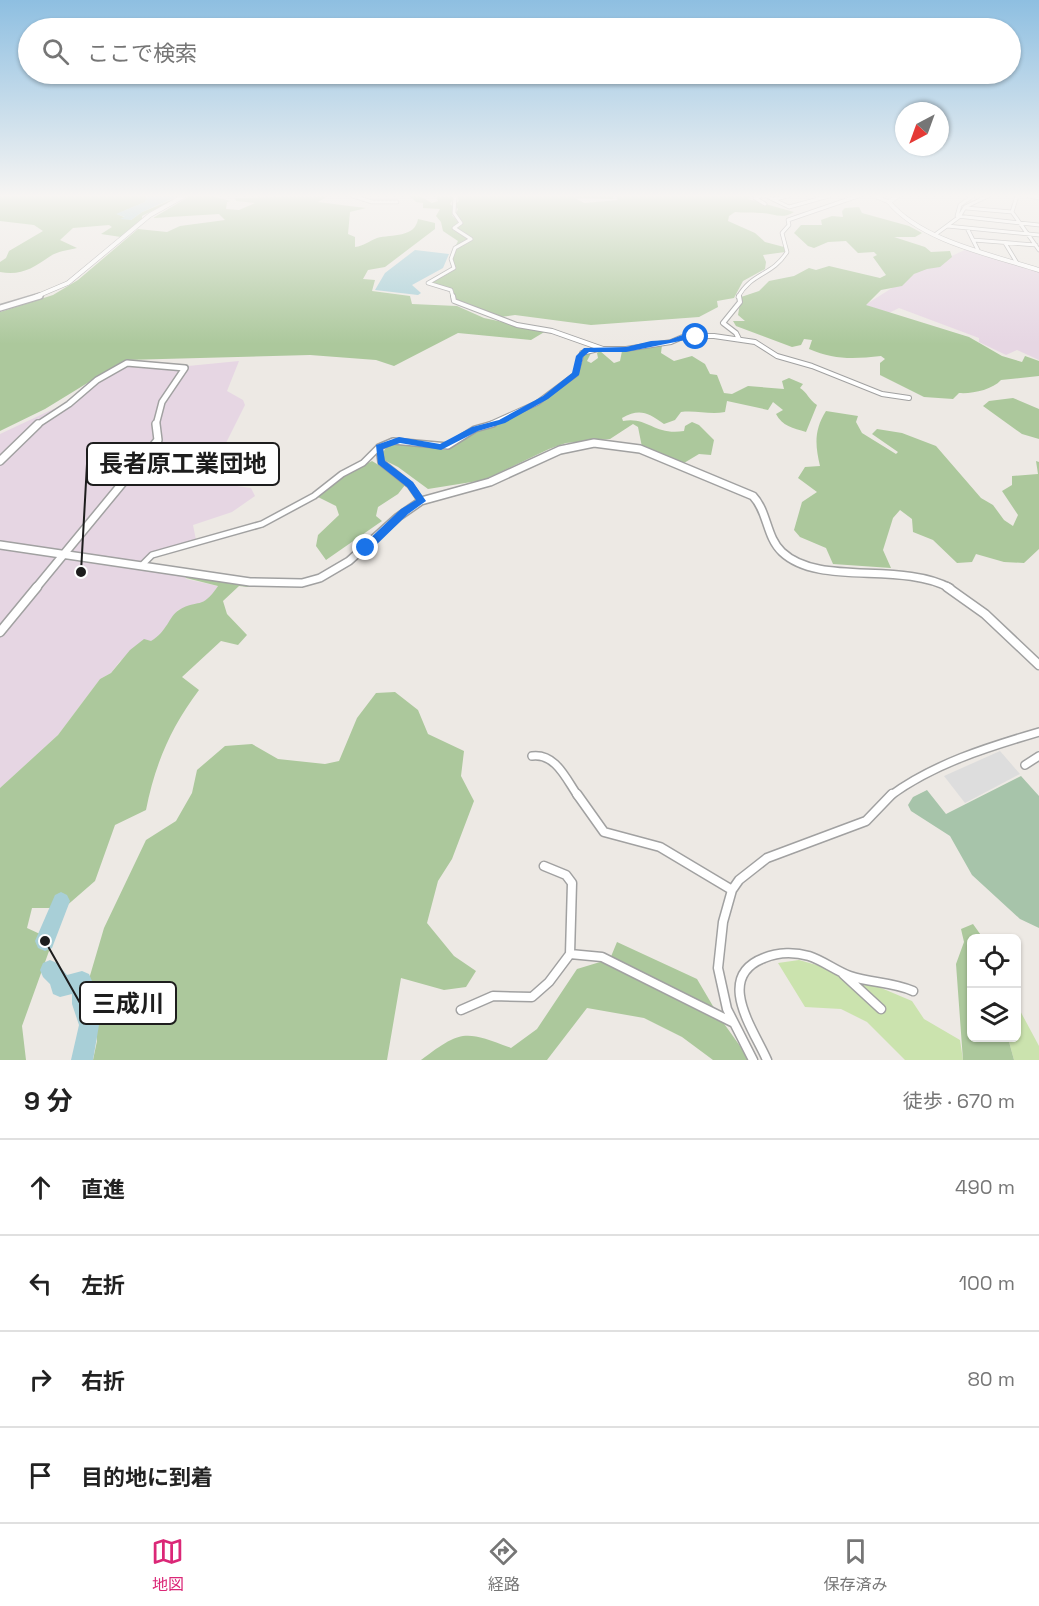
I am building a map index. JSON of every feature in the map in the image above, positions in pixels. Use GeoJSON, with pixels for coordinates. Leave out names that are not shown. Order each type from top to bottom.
{"type":"FeatureCollection","features":[{"type":"Feature","properties":{"kind":"street"},"geometry":{"type":"LineString","coordinates":[[0,308],[39,296],[68,283],[113,245]]}},
{"type":"Feature","properties":{"kind":"street"},"geometry":{"type":"LineString","coordinates":[[460,245],[455,248],[450,259],[454,268],[429,281],[430,284],[451,290],[454,301],[484,315],[517,326],[552,331],[583,344],[603,349]]}},
{"type":"Feature","properties":{"kind":"street"},"geometry":{"type":"LineString","coordinates":[[739,339],[736,333],[723,323],[740,302],[738,297],[747,282],[782,262],[787,252],[785,245]]}},
{"type":"Feature","properties":{"kind":"street"},"geometry":{"type":"LineString","coordinates":[[966,245],[1039,270]]}},
{"type":"Feature","properties":{"kind":"street"},"geometry":{"type":"LineString","coordinates":[[976,245],[978,250]]}},
{"type":"Feature","properties":{"kind":"street"},"geometry":{"type":"LineString","coordinates":[[1006,245],[1017,263]]}},
{"type":"Feature","properties":{"kind":"street"},"geometry":{"type":"LineString","coordinates":[[1036,245],[1039,250]]}},
{"type":"Feature","properties":{"kind":"street"},"geometry":{"type":"LineString","coordinates":[[142,565],[152,555],[262,524],[324,490],[342,474],[363,463],[379,447],[399,440],[441,447],[448,446],[475,429],[502,422],[546,398],[576,374],[579,356],[583,352],[626,349],[651,343],[670,342],[685,336],[739,339],[755,342],[777,356],[812,366],[882,394],[909,398]]}},
{"type":"Feature","properties":{"kind":"street"},"geometry":{"type":"LineString","coordinates":[[0,461],[44,418],[69,404],[97,380],[127,363],[185,368],[162,400],[154,429],[158,440],[0,632]]}},
{"type":"Feature","properties":{"kind":"street"},"geometry":{"type":"LineString","coordinates":[[0,545],[237,580],[302,583],[341,569],[405,511],[421,501],[492,482],[552,452],[579,444],[605,443],[640,449],[753,496],[764,506],[773,542],[784,554],[800,563],[828,570],[923,576],[951,589],[966,599],[1039,665]]}},
{"type":"Feature","properties":{"kind":"street"},"geometry":{"type":"LineString","coordinates":[[379,447],[381,462],[410,485],[421,501]]}},
{"type":"Feature","properties":{"kind":"street"},"geometry":{"type":"LineString","coordinates":[[753,1060],[733,1023],[720,987],[718,968],[723,922],[732,890],[750,868],[767,858],[866,820],[891,795],[924,774],[1001,742],[1039,732]]}},
{"type":"Feature","properties":{"kind":"street"},"geometry":{"type":"LineString","coordinates":[[532,756],[541,755],[553,760],[604,832],[660,847],[732,890]]}},
{"type":"Feature","properties":{"kind":"street"},"geometry":{"type":"LineString","coordinates":[[1026,765],[1039,756]]}},
{"type":"Feature","properties":{"kind":"street"},"geometry":{"type":"LineString","coordinates":[[461,1010],[493,996],[532,997],[549,982],[570,954],[572,883],[566,875],[544,866]]}},
{"type":"Feature","properties":{"kind":"street"},"geometry":{"type":"LineString","coordinates":[[767,1060],[747,1023],[740,1001],[740,978],[749,965],[772,953],[796,953],[810,957],[843,974],[902,986],[914,991]]}},
{"type":"Feature","properties":{"kind":"street"},"geometry":{"type":"LineString","coordinates":[[570,954],[602,957],[733,1023]]}},
{"type":"Feature","properties":{"kind":"street"},"geometry":{"type":"LineString","coordinates":[[843,974],[880,1009]]}},
{"type":"Feature","properties":{"kind":"shaded area"},"geometry":{"type":"Polygon","coordinates":[[[969,248],[1039,271],[1039,360],[1017,350],[1006,355],[979,342],[979,338],[899,308],[889,313],[865,305],[919,271],[969,248]]]}},
{"type":"Feature","properties":{"kind":"shaded area"},"geometry":{"type":"Polygon","coordinates":[[[126,361],[188,366],[239,361],[227,391],[243,400],[245,405],[222,451],[184,451],[173,471],[142,472],[135,477],[173,477],[251,488],[255,496],[232,512],[193,525],[196,540],[150,554],[141,568],[185,575],[186,579],[218,586],[206,603],[178,610],[160,636],[120,661],[111,673],[100,679],[58,735],[0,788],[0,434],[64,404],[92,380],[126,361]]]}},
{"type":"Feature","properties":{"kind":"shaded area"},"geometry":{"type":"Polygon","coordinates":[[[1000,751],[1020,774],[965,803],[944,776],[1000,751]]]}},
{"type":"Feature","properties":{"kind":"green space"},"geometry":{"type":"Polygon","coordinates":[[[18,245],[72,245],[77,248],[55,254],[26,270],[14,273],[0,272],[0,262],[6,258],[9,251],[18,245]]]}},
{"type":"Feature","properties":{"kind":"green space"},"geometry":{"type":"Polygon","coordinates":[[[119,245],[413,245],[385,267],[368,270],[363,279],[375,280],[372,291],[410,296],[412,304],[457,306],[484,318],[546,331],[531,340],[458,333],[394,366],[376,360],[310,355],[125,360],[45,409],[0,431],[0,312],[53,295],[78,280],[119,245]]]}},
{"type":"Feature","properties":{"kind":"green space"},"geometry":{"type":"Polygon","coordinates":[[[463,245],[778,245],[784,247],[785,252],[763,255],[766,262],[765,269],[743,281],[734,298],[717,301],[718,307],[699,317],[591,325],[515,315],[501,317],[456,301],[453,290],[430,283],[455,269],[452,258],[456,249],[463,245]]]}},
{"type":"Feature","properties":{"kind":"green space"},"geometry":{"type":"Polygon","coordinates":[[[850,245],[920,245],[931,252],[950,251],[952,257],[940,267],[914,274],[902,286],[881,290],[866,305],[969,337],[1002,356],[1022,362],[1025,356],[1039,361],[1039,376],[1001,380],[982,391],[959,393],[953,399],[924,397],[880,375],[880,363],[885,359],[881,356],[836,357],[809,349],[812,340],[804,339],[801,345],[792,347],[736,326],[733,321],[745,321],[738,315],[741,297],[759,291],[769,281],[794,276],[809,268],[816,270],[829,266],[880,278],[886,275],[873,257],[877,255],[874,252],[858,253],[850,245]]]}},
{"type":"Feature","properties":{"kind":"green space"},"geometry":{"type":"Polygon","coordinates":[[[662,345],[661,353],[674,361],[692,356],[705,364],[710,374],[717,375],[724,393],[732,394],[748,386],[784,389],[782,381],[789,378],[803,384],[800,388],[817,405],[806,432],[781,421],[776,414],[783,410],[773,402],[768,410],[727,401],[725,412],[681,412],[675,420],[664,424],[644,413],[634,413],[622,418],[623,421],[639,421],[658,429],[674,432],[684,431],[685,426],[692,422],[699,425],[714,440],[711,455],[699,454],[684,463],[642,447],[638,427],[633,424],[610,439],[566,443],[549,449],[484,480],[428,489],[398,467],[384,460],[381,455],[388,445],[402,442],[446,450],[476,430],[505,421],[575,375],[585,352],[591,353],[587,361],[591,363],[598,358],[597,353],[600,351],[614,363],[620,361],[622,351],[662,345]]]}},
{"type":"Feature","properties":{"kind":"green space"},"geometry":{"type":"Polygon","coordinates":[[[1013,398],[1039,409],[1039,439],[1022,434],[983,406],[989,401],[1013,398]]]}},
{"type":"Feature","properties":{"kind":"green space"},"geometry":{"type":"Polygon","coordinates":[[[826,411],[858,416],[856,422],[862,433],[896,454],[898,452],[872,434],[877,429],[902,433],[936,446],[981,498],[993,505],[1004,520],[1013,526],[1018,515],[1002,491],[1012,485],[1012,476],[1038,474],[1036,461],[1039,462],[1039,549],[1024,563],[1004,562],[976,554],[972,562],[957,563],[933,540],[913,532],[912,519],[900,510],[893,518],[883,550],[891,568],[833,564],[826,548],[800,537],[794,530],[802,502],[817,492],[798,478],[805,467],[820,466],[817,438],[819,425],[826,411]]]}},
{"type":"Feature","properties":{"kind":"green space"},"geometry":{"type":"Polygon","coordinates":[[[372,461],[397,476],[405,485],[398,494],[378,507],[376,516],[382,521],[326,560],[316,546],[318,535],[339,515],[336,506],[316,496],[338,479],[372,461]]]}},
{"type":"Feature","properties":{"kind":"green space"},"geometry":{"type":"Polygon","coordinates":[[[185,575],[251,585],[239,586],[223,601],[227,614],[247,635],[238,645],[221,641],[182,677],[199,690],[180,718],[165,747],[154,777],[146,810],[115,825],[95,881],[64,908],[32,908],[27,928],[53,940],[22,1026],[26,1060],[0,1060],[0,788],[58,735],[100,679],[111,673],[130,650],[144,639],[151,641],[179,610],[208,599],[218,586],[186,578],[185,575]]]}},
{"type":"Feature","properties":{"kind":"green space"},"geometry":{"type":"Polygon","coordinates":[[[395,692],[418,710],[428,734],[464,751],[461,776],[474,801],[452,859],[438,881],[427,923],[454,956],[476,971],[466,987],[444,990],[401,978],[387,1060],[93,1060],[97,1041],[89,979],[104,928],[146,840],[176,821],[192,793],[197,770],[225,746],[252,744],[278,759],[325,764],[339,761],[357,718],[376,693],[395,692]]]}},
{"type":"Feature","properties":{"kind":"green space"},"geometry":{"type":"Polygon","coordinates":[[[1021,776],[1039,796],[1039,928],[1020,919],[972,875],[950,836],[911,811],[908,805],[913,797],[927,790],[946,814],[1021,776]]]}},
{"type":"Feature","properties":{"kind":"green space"},"geometry":{"type":"Polygon","coordinates":[[[973,924],[980,934],[967,934],[967,1042],[1009,1042],[1014,1060],[963,1060],[956,964],[964,942],[961,929],[973,924]]]}},
{"type":"Feature","properties":{"kind":"green space"},"geometry":{"type":"Polygon","coordinates":[[[617,942],[697,979],[720,1018],[750,1060],[713,1060],[682,1037],[644,1018],[587,1008],[547,1060],[421,1060],[445,1043],[463,1036],[483,1038],[511,1048],[537,1029],[577,969],[610,959],[617,942]]]}},
{"type":"Feature","properties":{"kind":"green space"},"geometry":{"type":"Polygon","coordinates":[[[799,960],[848,974],[912,1001],[924,1019],[960,1040],[963,1060],[905,1060],[867,1022],[841,1009],[805,1007],[778,963],[799,960]]]}},
{"type":"Feature","properties":{"kind":"green space"},"geometry":{"type":"Polygon","coordinates":[[[1021,1012],[1039,1046],[1039,1060],[1014,1060],[1009,1042],[1021,1042],[1021,1012]]]}},
{"type":"Feature","properties":{"kind":"water"},"geometry":{"type":"Polygon","coordinates":[[[415,250],[449,254],[443,268],[412,285],[421,293],[418,295],[375,290],[385,273],[415,250]]]}},
{"type":"Feature","properties":{"kind":"waterway"},"geometry":{"type":"LineString","coordinates":[[45,941],[61,901]]}},
{"type":"Feature","properties":{"kind":"waterway"},"geometry":{"type":"LineString","coordinates":[[50,970],[59,979],[60,987],[82,981],[82,1004],[89,1025],[82,1060]]}},
{"type":"Feature","properties":{"kind":"place","name":"長者原工業団地"},"geometry":{"type":"Point","coordinates":[81,572]}},
{"type":"Feature","properties":{"kind":"place","name":"三成川"},"geometry":{"type":"Point","coordinates":[45,941]}},
{"type":"Feature","properties":{"kind":"route"},"geometry":{"type":"LineString","coordinates":[[366,548],[395,519],[421,501],[400,475],[381,462],[379,447],[399,440],[441,447],[448,446],[475,429],[502,422],[518,411],[546,398],[576,374],[579,370],[579,356],[587,350],[618,350],[657,342],[666,343],[685,336],[696,337]]}}]}
